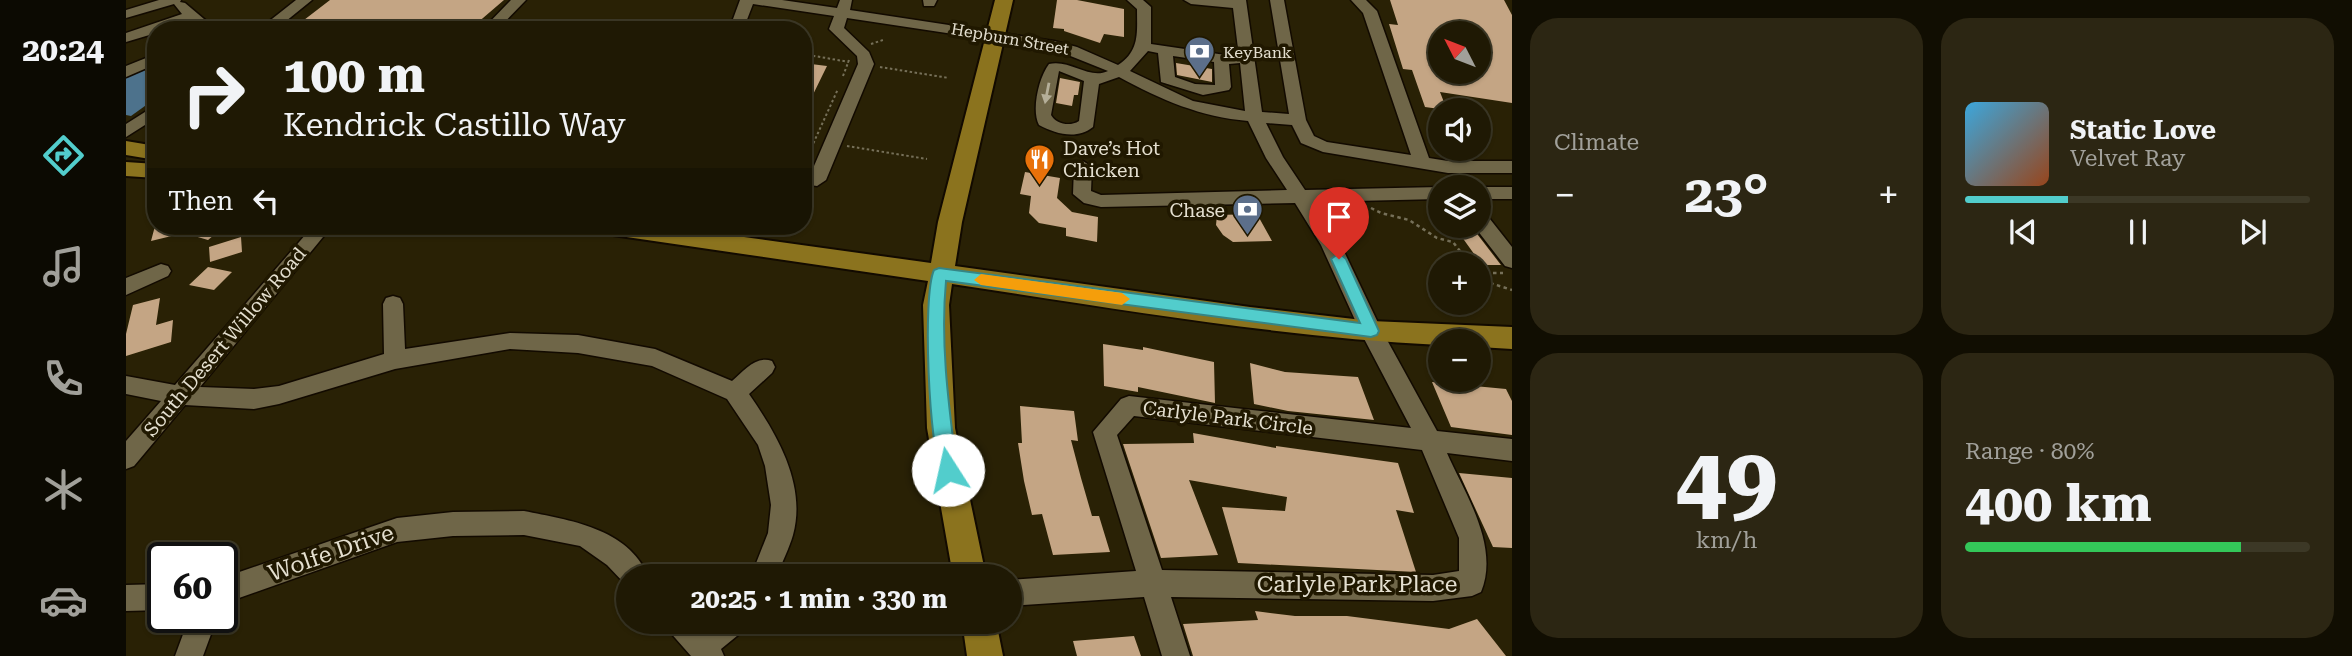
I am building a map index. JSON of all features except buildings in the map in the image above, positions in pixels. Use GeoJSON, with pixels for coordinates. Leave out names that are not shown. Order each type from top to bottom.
{"type":"FeatureCollection","features":[{"type":"Feature","properties":{"kind":"main road"},"geometry":{"type":"LineString","coordinates":[[968,564],[941,428],[935,344],[939,274],[1004,0]]}},
{"type":"Feature","properties":{"kind":"main road"},"geometry":{"type":"LineString","coordinates":[[126,148],[147,152]]}},
{"type":"Feature","properties":{"kind":"main road"},"geometry":{"type":"LineString","coordinates":[[126,169],[147,170]]}},
{"type":"Feature","properties":{"kind":"main road"},"geometry":{"type":"LineString","coordinates":[[668,235],[1371,331],[1512,338]]}},
{"type":"Feature","properties":{"kind":"main road"},"geometry":{"type":"LineString","coordinates":[[981,634],[985,656]]}},
{"type":"Feature","properties":{"kind":"street"},"geometry":{"type":"LineString","coordinates":[[135,9],[165,0]]}},
{"type":"Feature","properties":{"kind":"street"},"geometry":{"type":"LineString","coordinates":[[135,9],[174,0],[198,21]]}},
{"type":"Feature","properties":{"kind":"street"},"geometry":{"type":"LineString","coordinates":[[277,21],[305,0]]}},
{"type":"Feature","properties":{"kind":"street"},"geometry":{"type":"LineString","coordinates":[[498,21],[519,0]]}},
{"type":"Feature","properties":{"kind":"street"},"geometry":{"type":"LineString","coordinates":[[739,21],[747,0]]}},
{"type":"Feature","properties":{"kind":"street","name":"Hepburn Street"},"geometry":{"type":"LineString","coordinates":[[754,0],[844,6],[1071,49],[1165,95],[1196,107],[1298,120]]}},
{"type":"Feature","properties":{"kind":"street"},"geometry":{"type":"LineString","coordinates":[[1092,79],[1104,79],[1138,59],[1143,47],[1144,7],[1134,0]]}},
{"type":"Feature","properties":{"kind":"street"},"geometry":{"type":"LineString","coordinates":[[1191,0],[1240,2]]}},
{"type":"Feature","properties":{"kind":"street"},"geometry":{"type":"LineString","coordinates":[[1277,0],[1298,120],[1307,139],[1314,144],[1448,167],[1512,167]]}},
{"type":"Feature","properties":{"kind":"street"},"geometry":{"type":"LineString","coordinates":[[1358,0],[1370,11],[1422,163]]}},
{"type":"Feature","properties":{"kind":"street","name":"Carlyle Park Place"},"geometry":{"type":"LineString","coordinates":[[1022,592],[1154,583],[1433,588],[1472,583],[1472,538],[1430,441],[1371,331],[1330,243],[1272,151],[1254,116],[1245,61],[1240,2]]}},
{"type":"Feature","properties":{"kind":"street"},"geometry":{"type":"LineString","coordinates":[[812,179],[817,180],[867,62],[864,55],[836,29],[844,6]]}},
{"type":"Feature","properties":{"kind":"street"},"geometry":{"type":"LineString","coordinates":[[183,21],[191,16]]}},
{"type":"Feature","properties":{"kind":"street"},"geometry":{"type":"LineString","coordinates":[[126,38],[147,33]]}},
{"type":"Feature","properties":{"kind":"street"},"geometry":{"type":"LineString","coordinates":[[1143,47],[1245,61]]}},
{"type":"Feature","properties":{"kind":"street"},"geometry":{"type":"LineString","coordinates":[[1165,50],[1167,79],[1179,85],[1217,90],[1223,87],[1221,58]]}},
{"type":"Feature","properties":{"kind":"street"},"geometry":{"type":"LineString","coordinates":[[126,53],[132,69]]}},
{"type":"Feature","properties":{"kind":"street"},"geometry":{"type":"LineString","coordinates":[[126,132],[147,117]]}},
{"type":"Feature","properties":{"kind":"street"},"geometry":{"type":"LineString","coordinates":[[1083,166],[1082,194],[1090,200],[1101,201],[1428,193]]}},
{"type":"Feature","properties":{"kind":"street"},"geometry":{"type":"LineString","coordinates":[[1491,193],[1512,193]]}},
{"type":"Feature","properties":{"kind":"street"},"geometry":{"type":"LineString","coordinates":[[1491,234],[1512,261]]}},
{"type":"Feature","properties":{"kind":"street","name":"South Desert Willow Road"},"geometry":{"type":"LineString","coordinates":[[126,457],[315,235]]}},
{"type":"Feature","properties":{"kind":"street"},"geometry":{"type":"LineString","coordinates":[[126,287],[161,271]]}},
{"type":"Feature","properties":{"kind":"street"},"geometry":{"type":"LineString","coordinates":[[393,304],[395,359]]}},
{"type":"Feature","properties":{"kind":"street"},"geometry":{"type":"LineString","coordinates":[[126,385],[179,395],[254,399],[279,395],[395,359],[510,341],[578,344],[655,358],[735,392],[768,441],[777,466],[783,505],[780,533],[768,564]]}},
{"type":"Feature","properties":{"kind":"street"},"geometry":{"type":"LineString","coordinates":[[735,392],[764,367]]}},
{"type":"Feature","properties":{"kind":"street","name":"Carlyle Park Circle"},"geometry":{"type":"LineString","coordinates":[[1176,656],[1105,432],[1129,406],[1512,450]]}},
{"type":"Feature","properties":{"kind":"street","name":"Wolfe Drive"},"geometry":{"type":"LineString","coordinates":[[238,585],[397,530],[453,524],[524,523],[584,535],[624,564]]}},
{"type":"Feature","properties":{"kind":"street"},"geometry":{"type":"LineString","coordinates":[[126,598],[147,597]]}},
{"type":"Feature","properties":{"kind":"street"},"geometry":{"type":"LineString","coordinates":[[189,656],[197,633]]}},
{"type":"Feature","properties":{"kind":"street"},"geometry":{"type":"LineString","coordinates":[[691,634],[707,651],[722,634]]}},
{"type":"Feature","properties":{"kind":"path"},"geometry":{"type":"LineString","coordinates":[[812,145],[851,55]]}},
{"type":"Feature","properties":{"kind":"path"},"geometry":{"type":"LineString","coordinates":[[814,140],[927,159]]}},
{"type":"Feature","properties":{"kind":"path"},"geometry":{"type":"LineString","coordinates":[[1361,208],[1373,208],[1381,214],[1414,222],[1440,240],[1453,242],[1461,252]]}},
{"type":"Feature","properties":{"kind":"path"},"geometry":{"type":"LineString","coordinates":[[1491,274],[1512,273]]}},
{"type":"Feature","properties":{"kind":"path"},"geometry":{"type":"LineString","coordinates":[[1491,283],[1512,290]]}},
{"type":"Feature","properties":{"kind":"water"},"geometry":{"type":"Polygon","coordinates":[[[147,69],[147,104],[131,116],[126,115],[126,77],[147,69]]]}},
{"type":"Feature","properties":{"kind":"slow traffic"},"geometry":{"type":"LineString","coordinates":[[981,280],[1122,299]]}},
{"type":"Feature","properties":{"kind":"place","name":"KeyBank"},"geometry":{"type":"Point","coordinates":[1200,79]}},
{"type":"Feature","properties":{"kind":"place","name":"Dave’s Hot Chicken"},"geometry":{"type":"Point","coordinates":[1040,186]}},
{"type":"Feature","properties":{"kind":"place","name":"Chase"},"geometry":{"type":"Point","coordinates":[1248,237]}},
{"type":"Feature","properties":{"kind":"route"},"geometry":{"type":"LineString","coordinates":[[948,470],[941,428],[935,344],[939,274],[1371,331],[1339,259]]}}]}
